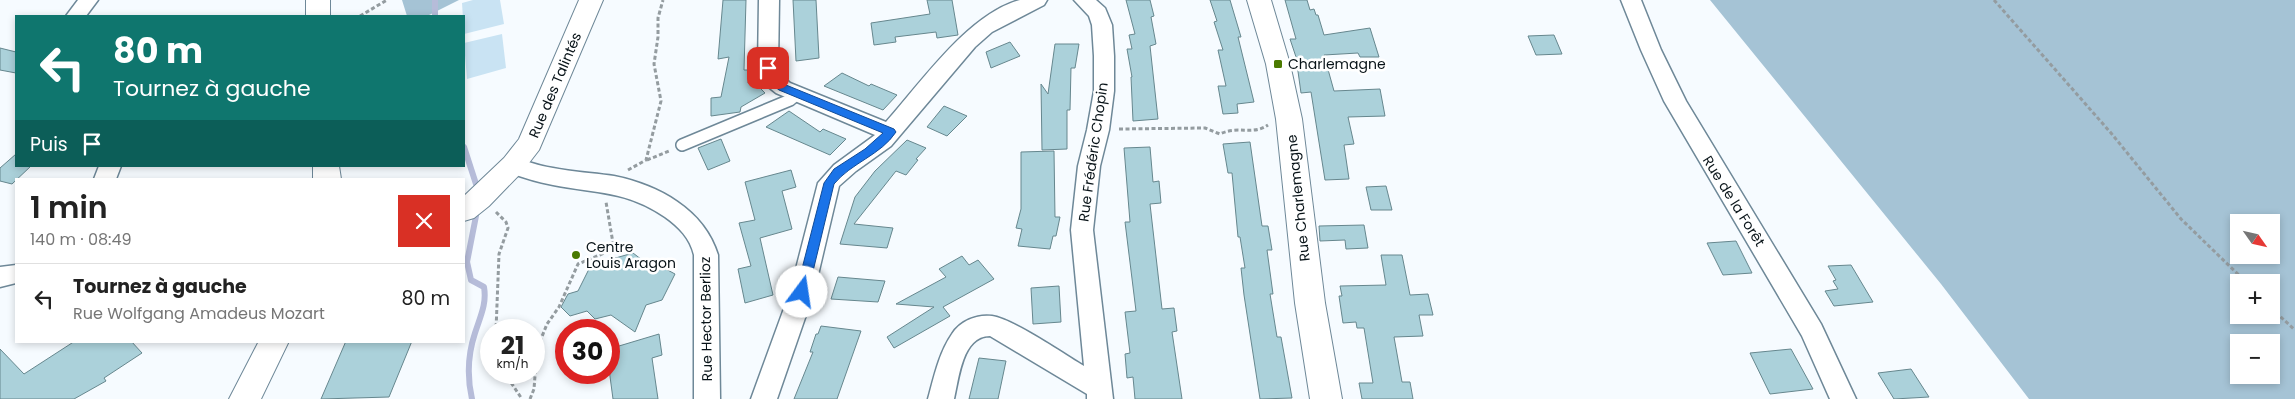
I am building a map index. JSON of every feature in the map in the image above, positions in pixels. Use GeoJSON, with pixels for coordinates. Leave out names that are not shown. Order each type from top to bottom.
{"type":"FeatureCollection","features":[{"type":"Feature","properties":{"kind":"street"},"geometry":{"type":"LineString","coordinates":[[77,15],[88,0]]}},
{"type":"Feature","properties":{"kind":"street"},"geometry":{"type":"LineString","coordinates":[[318,0],[318,15]]}},
{"type":"Feature","properties":{"kind":"street","name":"Rue des Talintés"},"geometry":{"type":"LineString","coordinates":[[465,209],[479,199],[513,165],[530,143],[591,0]]}},
{"type":"Feature","properties":{"kind":"street"},"geometry":{"type":"LineString","coordinates":[[769,0],[770,75],[777,84],[890,132]]}},
{"type":"Feature","properties":{"kind":"street"},"geometry":{"type":"LineString","coordinates":[[764,399],[802,292],[829,183],[838,172],[869,152],[890,132],[968,42],[985,27],[1001,17],[1037,0]]}},
{"type":"Feature","properties":{"kind":"street","name":"Rue Frédéric Chopin"},"geometry":{"type":"LineString","coordinates":[[1084,0],[1098,13],[1102,25],[1104,91],[1098,130],[1089,166],[1082,230],[1100,393]]}},
{"type":"Feature","properties":{"kind":"street","name":"Rue Charlemagne"},"geometry":{"type":"LineString","coordinates":[[1259,0],[1278,64],[1289,119],[1310,303],[1326,399]]}},
{"type":"Feature","properties":{"kind":"street","name":"Rue de la Forêt"},"geometry":{"type":"LineString","coordinates":[[1631,0],[1651,50],[1675,101],[1708,160],[1732,196],[1812,332],[1843,399]]}},
{"type":"Feature","properties":{"kind":"street","name":"Rue des Talintés"},"geometry":{"type":"LineString","coordinates":[[465,194],[513,165]]}},
{"type":"Feature","properties":{"kind":"street","name":"Rue Hector Berlioz"},"geometry":{"type":"LineString","coordinates":[[513,165],[536,174],[614,184],[640,192],[670,207],[686,220],[701,238],[706,255],[707,399]]}},
{"type":"Feature","properties":{"kind":"street"},"geometry":{"type":"LineString","coordinates":[[0,277],[15,274]]}},
{"type":"Feature","properties":{"kind":"street"},"geometry":{"type":"LineString","coordinates":[[941,399],[954,350],[962,338],[972,329],[983,326],[992,326],[1006,333],[1100,393]]}},
{"type":"Feature","properties":{"kind":"street"},"geometry":{"type":"LineString","coordinates":[[245,399],[273,343]]}},
{"type":"Feature","properties":{"kind":"lane"},"geometry":{"type":"LineString","coordinates":[[682,145],[790,100],[797,94]]}},
{"type":"Feature","properties":{"kind":"path"},"geometry":{"type":"LineString","coordinates":[[362,15],[387,0]]}},
{"type":"Feature","properties":{"kind":"path"},"geometry":{"type":"LineString","coordinates":[[646,160],[661,101],[654,64],[658,37],[658,18],[663,0]]}},
{"type":"Feature","properties":{"kind":"path"},"geometry":{"type":"LineString","coordinates":[[1994,0],[2111,133],[2181,219],[2238,274]]}},
{"type":"Feature","properties":{"kind":"path"},"geometry":{"type":"LineString","coordinates":[[1098,130],[1205,128],[1220,134],[1231,129],[1259,130],[1270,123],[1289,119]]}},
{"type":"Feature","properties":{"kind":"path"},"geometry":{"type":"LineString","coordinates":[[530,399],[534,389],[537,349],[547,324],[559,307],[578,264],[614,249],[606,194],[623,173],[646,160],[682,145]]}},
{"type":"Feature","properties":{"kind":"path"},"geometry":{"type":"LineString","coordinates":[[496,319],[498,254],[507,234],[506,222]]}},
{"type":"Feature","properties":{"kind":"path"},"geometry":{"type":"LineString","coordinates":[[2280,316],[2295,330]]}},
{"type":"Feature","properties":{"kind":"path"},"geometry":{"type":"LineString","coordinates":[[512,384],[522,399]]}},
{"type":"Feature","properties":{"kind":"shaded area"},"geometry":{"type":"Polygon","coordinates":[[[402,0],[459,0],[429,15],[407,15],[402,0]]]}},
{"type":"Feature","properties":{"kind":"shaded area"},"geometry":{"type":"Polygon","coordinates":[[[473,0],[500,0],[504,24],[465,34],[465,15],[463,15],[462,3],[473,0]]]}},
{"type":"Feature","properties":{"kind":"shaded area"},"geometry":{"type":"Polygon","coordinates":[[[1710,0],[2295,0],[2295,399],[2029,399],[1941,284],[1710,0]]]}},
{"type":"Feature","properties":{"kind":"shaded area"},"geometry":{"type":"Polygon","coordinates":[[[502,34],[506,68],[467,79],[465,43],[502,34]]]}},
{"type":"Feature","properties":{"kind":"building"},"geometry":{"type":"Polygon","coordinates":[[[723,0],[746,0],[744,70],[749,70],[748,83],[755,83],[765,93],[741,107],[740,112],[711,116],[711,98],[721,97],[729,57],[718,59],[723,0]]]}},
{"type":"Feature","properties":{"kind":"building"},"geometry":{"type":"Polygon","coordinates":[[[793,0],[816,0],[819,58],[796,61],[793,0]]]}},
{"type":"Feature","properties":{"kind":"building"},"geometry":{"type":"Polygon","coordinates":[[[927,0],[952,0],[958,35],[937,38],[936,32],[895,37],[896,42],[874,45],[871,23],[930,14],[927,0]]]}},
{"type":"Feature","properties":{"kind":"building"},"geometry":{"type":"Polygon","coordinates":[[[1126,0],[1150,0],[1154,16],[1151,17],[1156,44],[1150,46],[1158,119],[1133,121],[1132,77],[1127,49],[1132,49],[1129,35],[1135,34],[1126,0]]]}},
{"type":"Feature","properties":{"kind":"building"},"geometry":{"type":"Polygon","coordinates":[[[1210,0],[1230,0],[1241,37],[1238,37],[1254,102],[1237,104],[1238,113],[1223,114],[1218,86],[1226,86],[1218,50],[1223,50],[1214,22],[1217,21],[1210,0]]]}},
{"type":"Feature","properties":{"kind":"building"},"geometry":{"type":"Polygon","coordinates":[[[1285,0],[1307,0],[1310,10],[1314,9],[1316,15],[1318,15],[1324,35],[1370,28],[1379,57],[1360,57],[1358,53],[1324,55],[1334,91],[1380,89],[1385,116],[1348,117],[1354,144],[1344,145],[1349,179],[1325,180],[1311,92],[1301,93],[1296,57],[1290,39],[1296,39],[1285,0]]]}},
{"type":"Feature","properties":{"kind":"building"},"geometry":{"type":"Polygon","coordinates":[[[1554,35],[1562,54],[1536,55],[1528,36],[1554,35]]]}},
{"type":"Feature","properties":{"kind":"building"},"geometry":{"type":"Polygon","coordinates":[[[1010,42],[1020,56],[991,68],[986,52],[1010,42]]]}},
{"type":"Feature","properties":{"kind":"building"},"geometry":{"type":"Polygon","coordinates":[[[1055,44],[1079,44],[1075,68],[1071,68],[1070,110],[1067,110],[1067,149],[1042,150],[1041,84],[1048,94],[1055,44]]]}},
{"type":"Feature","properties":{"kind":"building"},"geometry":{"type":"Polygon","coordinates":[[[0,48],[15,52],[15,73],[0,70],[0,48]]]}},
{"type":"Feature","properties":{"kind":"building"},"geometry":{"type":"Polygon","coordinates":[[[842,73],[869,86],[871,84],[897,95],[883,110],[824,86],[842,73]]]}},
{"type":"Feature","properties":{"kind":"building"},"geometry":{"type":"Polygon","coordinates":[[[944,106],[967,116],[947,136],[927,127],[944,106]]]}},
{"type":"Feature","properties":{"kind":"building"},"geometry":{"type":"Polygon","coordinates":[[[789,111],[820,132],[823,129],[846,139],[830,155],[766,127],[789,111]]]}},
{"type":"Feature","properties":{"kind":"building"},"geometry":{"type":"Polygon","coordinates":[[[721,139],[730,161],[708,170],[698,148],[721,139]]]}},
{"type":"Feature","properties":{"kind":"building"},"geometry":{"type":"Polygon","coordinates":[[[907,140],[926,148],[906,175],[896,171],[854,224],[893,228],[887,248],[840,244],[855,197],[875,171],[907,140]]]}},
{"type":"Feature","properties":{"kind":"building"},"geometry":{"type":"Polygon","coordinates":[[[1250,142],[1262,226],[1268,226],[1272,250],[1267,250],[1273,294],[1270,294],[1277,337],[1281,337],[1292,398],[1260,399],[1244,295],[1241,268],[1245,268],[1240,237],[1238,237],[1232,173],[1228,173],[1223,144],[1250,142]]]}},
{"type":"Feature","properties":{"kind":"building"},"geometry":{"type":"Polygon","coordinates":[[[1150,147],[1153,182],[1159,181],[1161,203],[1150,204],[1162,309],[1174,308],[1177,331],[1172,332],[1182,399],[1135,399],[1133,377],[1127,378],[1125,354],[1130,353],[1125,312],[1136,311],[1125,222],[1130,222],[1124,148],[1150,147]]]}},
{"type":"Feature","properties":{"kind":"building"},"geometry":{"type":"Polygon","coordinates":[[[1054,151],[1055,217],[1060,217],[1056,236],[1053,236],[1050,249],[1018,246],[1022,229],[1016,228],[1021,209],[1021,152],[1054,151]]]}},
{"type":"Feature","properties":{"kind":"building"},"geometry":{"type":"Polygon","coordinates":[[[15,155],[15,167],[30,167],[18,178],[15,178],[12,184],[0,181],[0,168],[15,155]]]}},
{"type":"Feature","properties":{"kind":"building"},"geometry":{"type":"Polygon","coordinates":[[[791,170],[796,187],[782,191],[792,229],[760,238],[773,295],[745,303],[738,269],[751,266],[739,223],[755,220],[745,182],[791,170]]]}},
{"type":"Feature","properties":{"kind":"building"},"geometry":{"type":"Polygon","coordinates":[[[1386,186],[1392,210],[1371,210],[1366,187],[1386,186]]]}},
{"type":"Feature","properties":{"kind":"building"},"geometry":{"type":"Polygon","coordinates":[[[1364,225],[1368,248],[1346,249],[1345,240],[1320,241],[1319,226],[1364,225]]]}},
{"type":"Feature","properties":{"kind":"building"},"geometry":{"type":"Polygon","coordinates":[[[1736,241],[1752,273],[1723,275],[1707,243],[1736,241]]]}},
{"type":"Feature","properties":{"kind":"building"},"geometry":{"type":"Polygon","coordinates":[[[633,253],[654,269],[662,267],[675,274],[662,300],[646,305],[635,332],[620,321],[620,319],[611,315],[595,319],[587,311],[570,316],[561,307],[568,294],[578,291],[591,265],[633,253]]]}},
{"type":"Feature","properties":{"kind":"building"},"geometry":{"type":"Polygon","coordinates":[[[1381,255],[1402,255],[1410,295],[1428,294],[1433,315],[1419,315],[1423,336],[1394,337],[1402,382],[1410,382],[1413,399],[1362,399],[1359,383],[1373,383],[1364,328],[1357,328],[1356,322],[1343,323],[1339,296],[1342,296],[1340,286],[1386,285],[1381,255]]]}},
{"type":"Feature","properties":{"kind":"building"},"geometry":{"type":"Polygon","coordinates":[[[962,256],[969,265],[978,260],[994,279],[943,307],[950,316],[894,348],[887,337],[934,307],[896,304],[946,277],[939,269],[962,256]]]}},
{"type":"Feature","properties":{"kind":"building"},"geometry":{"type":"Polygon","coordinates":[[[1851,265],[1873,302],[1834,306],[1825,291],[1838,289],[1833,281],[1836,280],[1828,266],[1851,265]]]}},
{"type":"Feature","properties":{"kind":"building"},"geometry":{"type":"Polygon","coordinates":[[[838,277],[885,281],[878,302],[831,299],[838,277]]]}},
{"type":"Feature","properties":{"kind":"building"},"geometry":{"type":"Polygon","coordinates":[[[1059,286],[1061,322],[1033,324],[1031,288],[1059,286]]]}},
{"type":"Feature","properties":{"kind":"building"},"geometry":{"type":"Polygon","coordinates":[[[821,326],[861,331],[837,399],[794,399],[813,352],[810,352],[816,334],[818,334],[821,326]]]}},
{"type":"Feature","properties":{"kind":"building"},"geometry":{"type":"Polygon","coordinates":[[[659,334],[662,355],[652,358],[658,399],[613,399],[611,384],[620,384],[620,346],[659,334]]]}},
{"type":"Feature","properties":{"kind":"building"},"geometry":{"type":"Polygon","coordinates":[[[72,343],[133,343],[142,353],[104,378],[106,381],[74,399],[0,399],[0,349],[24,374],[72,343]]]}},
{"type":"Feature","properties":{"kind":"building"},"geometry":{"type":"Polygon","coordinates":[[[345,343],[411,343],[389,397],[321,399],[345,343]]]}},
{"type":"Feature","properties":{"kind":"building"},"geometry":{"type":"Polygon","coordinates":[[[1791,349],[1813,389],[1770,394],[1750,353],[1791,349]]]}},
{"type":"Feature","properties":{"kind":"building"},"geometry":{"type":"Polygon","coordinates":[[[979,358],[1006,361],[998,399],[969,399],[979,358]]]}},
{"type":"Feature","properties":{"kind":"building"},"geometry":{"type":"Polygon","coordinates":[[[1911,369],[1929,397],[1894,399],[1878,373],[1911,369]]]}},
{"type":"Feature","properties":{"kind":"waterway"},"geometry":{"type":"LineString","coordinates":[[435,0],[435,15]]}},
{"type":"Feature","properties":{"kind":"waterway"},"geometry":{"type":"LineString","coordinates":[[465,150],[476,184]]}},
{"type":"Feature","properties":{"kind":"waterway"},"geometry":{"type":"LineString","coordinates":[[472,399],[469,382],[470,357],[485,299],[484,287],[471,280],[467,262],[476,216]]}},
{"type":"Feature","properties":{"kind":"place","name":"Charlemagne"},"geometry":{"type":"Point","coordinates":[1278,64]}},
{"type":"Feature","properties":{"kind":"place","name":"Centre Louis Aragon"},"geometry":{"type":"Point","coordinates":[576,255]}},
{"type":"Feature","properties":{"kind":"route"},"geometry":{"type":"LineString","coordinates":[[768,68],[773,80],[783,88],[890,132],[884,140],[869,152],[838,172],[829,183],[802,292]]}}]}
